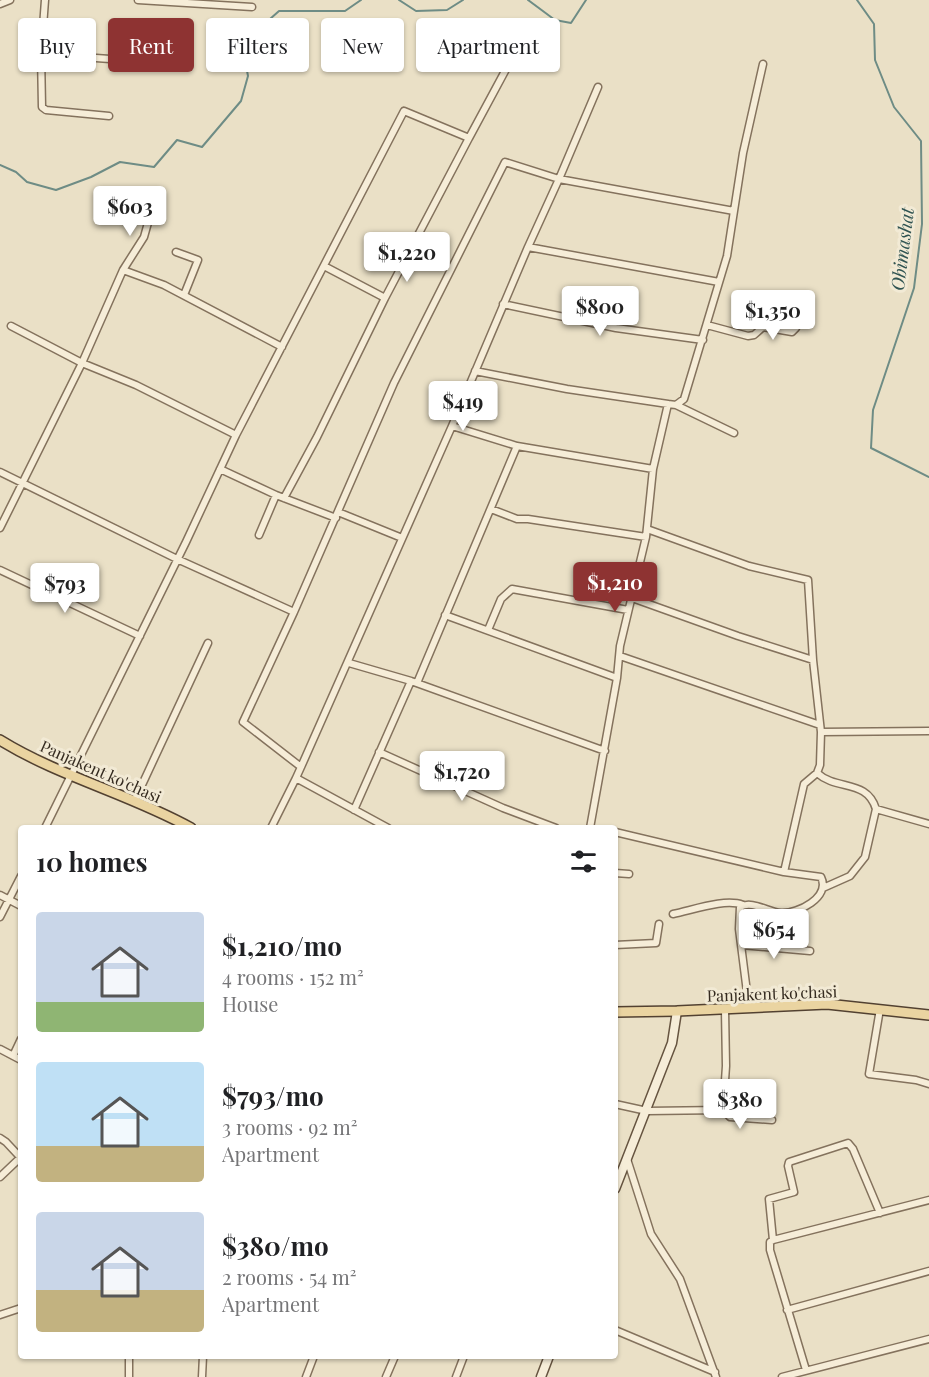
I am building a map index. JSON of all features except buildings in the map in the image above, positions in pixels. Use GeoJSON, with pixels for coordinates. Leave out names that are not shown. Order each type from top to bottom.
{"type":"FeatureCollection","features":[{"type":"Feature","properties":{"kind":"main road","name":"Panjakent ko'chasi"},"geometry":{"type":"LineString","coordinates":[[0,740],[70,776],[184,825]]}},
{"type":"Feature","properties":{"kind":"main road","name":"Panjakent ko'chasi"},"geometry":{"type":"LineString","coordinates":[[618,1011],[725,1010],[827,1004],[929,1015]]}},
{"type":"Feature","properties":{"kind":"main road"},"geometry":{"type":"LineString","coordinates":[[618,1182],[672,1043],[677,1011]]}},
{"type":"Feature","properties":{"kind":"main road"},"geometry":{"type":"LineString","coordinates":[[541,1377],[548,1359]]}},
{"type":"Feature","properties":{"kind":"street"},"geometry":{"type":"LineString","coordinates":[[0,4],[10,0]]}},
{"type":"Feature","properties":{"kind":"street"},"geometry":{"type":"LineString","coordinates":[[44,18],[45,0]]}},
{"type":"Feature","properties":{"kind":"street"},"geometry":{"type":"LineString","coordinates":[[138,0],[252,7]]}},
{"type":"Feature","properties":{"kind":"street"},"geometry":{"type":"LineString","coordinates":[[676,405],[684,399],[727,256],[743,153],[763,64]]}},
{"type":"Feature","properties":{"kind":"street"},"geometry":{"type":"LineString","coordinates":[[41,72],[42,107],[46,110],[109,116]]}},
{"type":"Feature","properties":{"kind":"street"},"geometry":{"type":"LineString","coordinates":[[284,498],[317,437],[385,298],[505,72]]}},
{"type":"Feature","properties":{"kind":"street"},"geometry":{"type":"LineString","coordinates":[[272,825],[349,663],[598,87]]}},
{"type":"Feature","properties":{"kind":"street"},"geometry":{"type":"LineString","coordinates":[[46,825],[236,435],[404,111],[469,138]]}},
{"type":"Feature","properties":{"kind":"street"},"geometry":{"type":"LineString","coordinates":[[301,766],[243,722],[294,612],[394,383],[505,162],[559,179],[734,211]]}},
{"type":"Feature","properties":{"kind":"street"},"geometry":{"type":"LineString","coordinates":[[0,528],[82,363],[123,270],[144,237],[151,212]]}},
{"type":"Feature","properties":{"kind":"street"},"geometry":{"type":"LineString","coordinates":[[528,247],[719,282]]}},
{"type":"Feature","properties":{"kind":"street"},"geometry":{"type":"LineString","coordinates":[[176,252],[198,260],[184,295]]}},
{"type":"Feature","properties":{"kind":"street"},"geometry":{"type":"LineString","coordinates":[[324,266],[385,298]]}},
{"type":"Feature","properties":{"kind":"street"},"geometry":{"type":"LineString","coordinates":[[123,270],[164,285],[282,347]]}},
{"type":"Feature","properties":{"kind":"street"},"geometry":{"type":"LineString","coordinates":[[707,325],[748,336],[754,335],[763,327],[792,332],[796,328],[808,297]]}},
{"type":"Feature","properties":{"kind":"street"},"geometry":{"type":"LineString","coordinates":[[503,304],[616,328],[703,340]]}},
{"type":"Feature","properties":{"kind":"street"},"geometry":{"type":"LineString","coordinates":[[11,326],[82,363],[136,385],[236,435]]}},
{"type":"Feature","properties":{"kind":"street"},"geometry":{"type":"LineString","coordinates":[[475,371],[567,389],[676,405],[734,433]]}},
{"type":"Feature","properties":{"kind":"street"},"geometry":{"type":"LineString","coordinates":[[593,825],[617,678],[620,646],[646,537],[653,469],[668,404]]}},
{"type":"Feature","properties":{"kind":"street"},"geometry":{"type":"LineString","coordinates":[[452,426],[517,446],[653,469]]}},
{"type":"Feature","properties":{"kind":"street"},"geometry":{"type":"LineString","coordinates":[[349,663],[417,683],[517,446]]}},
{"type":"Feature","properties":{"kind":"street"},"geometry":{"type":"LineString","coordinates":[[220,469],[276,495],[402,538]]}},
{"type":"Feature","properties":{"kind":"street"},"geometry":{"type":"LineString","coordinates":[[0,472],[177,559],[294,612]]}},
{"type":"Feature","properties":{"kind":"street"},"geometry":{"type":"LineString","coordinates":[[259,535],[276,495]]}},
{"type":"Feature","properties":{"kind":"street"},"geometry":{"type":"LineString","coordinates":[[491,509],[517,519],[646,537]]}},
{"type":"Feature","properties":{"kind":"street"},"geometry":{"type":"LineString","coordinates":[[647,529],[749,566],[808,580],[813,660],[821,729],[820,765],[817,773],[804,784],[784,872]]}},
{"type":"Feature","properties":{"kind":"street"},"geometry":{"type":"LineString","coordinates":[[0,570],[140,636]]}},
{"type":"Feature","properties":{"kind":"street"},"geometry":{"type":"LineString","coordinates":[[488,630],[501,599],[512,589],[628,610]]}},
{"type":"Feature","properties":{"kind":"street"},"geometry":{"type":"LineString","coordinates":[[632,598],[813,660]]}},
{"type":"Feature","properties":{"kind":"street"},"geometry":{"type":"LineString","coordinates":[[445,615],[617,678]]}},
{"type":"Feature","properties":{"kind":"street"},"geometry":{"type":"LineString","coordinates":[[134,802],[208,643]]}},
{"type":"Feature","properties":{"kind":"street"},"geometry":{"type":"LineString","coordinates":[[620,656],[821,729],[929,731]]}},
{"type":"Feature","properties":{"kind":"street"},"geometry":{"type":"LineString","coordinates":[[411,681],[605,751]]}},
{"type":"Feature","properties":{"kind":"street"},"geometry":{"type":"LineString","coordinates":[[354,810],[411,681]]}},
{"type":"Feature","properties":{"kind":"street"},"geometry":{"type":"LineString","coordinates":[[379,752],[503,808],[548,825]]}},
{"type":"Feature","properties":{"kind":"street"},"geometry":{"type":"LineString","coordinates":[[817,773],[826,782],[864,790],[874,802],[876,809],[865,857],[850,876],[823,888]]}},
{"type":"Feature","properties":{"kind":"street"},"geometry":{"type":"LineString","coordinates":[[296,778],[382,825]]}},
{"type":"Feature","properties":{"kind":"street"},"geometry":{"type":"LineString","coordinates":[[876,809],[929,824]]}},
{"type":"Feature","properties":{"kind":"street"},"geometry":{"type":"LineString","coordinates":[[618,833],[784,872],[821,878],[823,888],[819,897],[794,912],[782,913],[748,903],[723,902],[673,915]]}},
{"type":"Feature","properties":{"kind":"street"},"geometry":{"type":"LineString","coordinates":[[618,873],[628,874]]}},
{"type":"Feature","properties":{"kind":"street"},"geometry":{"type":"LineString","coordinates":[[0,917],[18,882]]}},
{"type":"Feature","properties":{"kind":"street"},"geometry":{"type":"LineString","coordinates":[[0,895],[18,904]]}},
{"type":"Feature","properties":{"kind":"street"},"geometry":{"type":"LineString","coordinates":[[743,904],[739,909],[741,945],[749,1008]]}},
{"type":"Feature","properties":{"kind":"street"},"geometry":{"type":"LineString","coordinates":[[618,945],[656,943],[659,924]]}},
{"type":"Feature","properties":{"kind":"street"},"geometry":{"type":"LineString","coordinates":[[741,945],[810,951]]}},
{"type":"Feature","properties":{"kind":"street"},"geometry":{"type":"LineString","coordinates":[[880,1009],[869,1074],[916,1080],[929,1084]]}},
{"type":"Feature","properties":{"kind":"street"},"geometry":{"type":"LineString","coordinates":[[725,1010],[726,1066],[723,1110],[730,1118],[772,1120]]}},
{"type":"Feature","properties":{"kind":"street"},"geometry":{"type":"LineString","coordinates":[[12,1056],[18,1045]]}},
{"type":"Feature","properties":{"kind":"street"},"geometry":{"type":"LineString","coordinates":[[0,1049],[18,1059]]}},
{"type":"Feature","properties":{"kind":"street"},"geometry":{"type":"LineString","coordinates":[[618,1105],[647,1110],[723,1110]]}},
{"type":"Feature","properties":{"kind":"street"},"geometry":{"type":"LineString","coordinates":[[0,1138],[18,1155]]}},
{"type":"Feature","properties":{"kind":"street"},"geometry":{"type":"LineString","coordinates":[[806,1370],[770,1250],[770,1242],[773,1240],[769,1201],[794,1192],[789,1162],[848,1143],[853,1149],[880,1213]]}},
{"type":"Feature","properties":{"kind":"street"},"geometry":{"type":"LineString","coordinates":[[0,1176],[18,1159]]}},
{"type":"Feature","properties":{"kind":"street"},"geometry":{"type":"LineString","coordinates":[[627,1160],[651,1234],[680,1280],[716,1375]]}},
{"type":"Feature","properties":{"kind":"street"},"geometry":{"type":"LineString","coordinates":[[773,1240],[929,1200]]}},
{"type":"Feature","properties":{"kind":"street"},"geometry":{"type":"LineString","coordinates":[[787,1310],[929,1270]]}},
{"type":"Feature","properties":{"kind":"street"},"geometry":{"type":"LineString","coordinates":[[0,1315],[18,1309]]}},
{"type":"Feature","properties":{"kind":"street"},"geometry":{"type":"LineString","coordinates":[[618,1331],[716,1375]]}},
{"type":"Feature","properties":{"kind":"street"},"geometry":{"type":"LineString","coordinates":[[782,1377],[929,1340]]}},
{"type":"Feature","properties":{"kind":"street"},"geometry":{"type":"LineString","coordinates":[[129,1359],[129,1377]]}},
{"type":"Feature","properties":{"kind":"street"},"geometry":{"type":"LineString","coordinates":[[202,1377],[203,1359]]}},
{"type":"Feature","properties":{"kind":"street"},"geometry":{"type":"LineString","coordinates":[[306,1377],[313,1359]]}},
{"type":"Feature","properties":{"kind":"street"},"geometry":{"type":"LineString","coordinates":[[386,1377],[394,1359]]}},
{"type":"Feature","properties":{"kind":"street"},"geometry":{"type":"LineString","coordinates":[[456,1377],[463,1359]]}},
{"type":"Feature","properties":{"kind":"waterway","name":"Obimashat"},"geometry":{"type":"LineString","coordinates":[[0,165],[16,172],[27,182],[56,190],[91,177],[120,162],[154,167],[177,140],[202,147],[241,101],[248,76],[243,50],[261,27],[279,11],[345,11],[361,0]]}},
{"type":"Feature","properties":{"kind":"waterway","name":"Obimashat"},"geometry":{"type":"LineString","coordinates":[[399,0],[416,11],[447,10],[463,0]]}},
{"type":"Feature","properties":{"kind":"waterway","name":"Obimashat"},"geometry":{"type":"LineString","coordinates":[[528,0],[555,20],[571,23],[586,0]]}},
{"type":"Feature","properties":{"kind":"waterway","name":"Obimashat"},"geometry":{"type":"LineString","coordinates":[[857,0],[874,24],[875,60],[894,107],[921,141],[922,224],[914,288],[873,410],[871,448],[929,477]]}}]}
